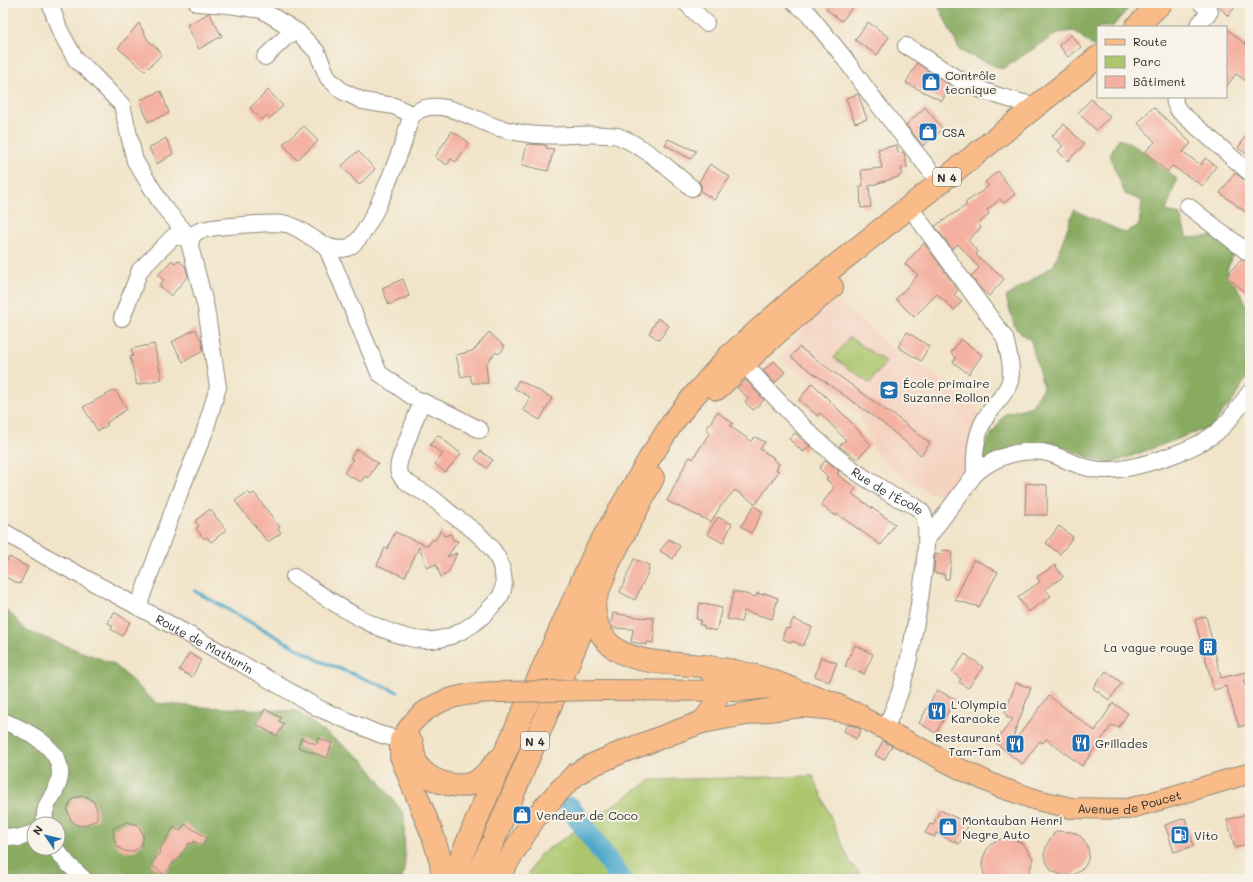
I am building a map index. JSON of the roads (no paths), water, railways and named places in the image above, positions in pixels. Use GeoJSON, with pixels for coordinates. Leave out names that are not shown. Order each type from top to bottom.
{"type":"FeatureCollection","features":[{"type":"Feature","properties":{"kind":"highway"},"geometry":{"type":"LineString","coordinates":[[1144,26],[1161,3]]}},
{"type":"Feature","properties":{"kind":"highway"},"geometry":{"type":"LineString","coordinates":[[1144,26],[1166,3]]}},
{"type":"Feature","properties":{"kind":"highway","name":"N 4"},"geometry":{"type":"LineString","coordinates":[[452,879],[504,755],[595,552],[632,487],[673,422],[729,356],[796,297],[1097,58]]}},
{"type":"Feature","properties":{"kind":"highway","name":"N 4"},"geometry":{"type":"LineString","coordinates":[[475,879],[492,844],[609,563],[657,470],[685,427],[719,386],[914,213],[1037,113],[1071,90],[1097,68]]}},
{"type":"Feature","properties":{"kind":"highway"},"geometry":{"type":"LineString","coordinates":[[594,602],[594,614],[602,637],[609,645],[618,651],[631,656],[653,661],[708,667],[768,679],[798,691]]}},
{"type":"Feature","properties":{"kind":"highway"},"geometry":{"type":"LineString","coordinates":[[702,722],[713,709],[717,691],[713,674],[708,667]]}},
{"type":"Feature","properties":{"kind":"highway"},"geometry":{"type":"LineString","coordinates":[[497,879],[534,819],[576,774],[592,765],[702,722],[782,708],[819,707],[858,714]]}},
{"type":"Feature","properties":{"kind":"highway"},"geometry":{"type":"LineString","coordinates":[[406,742],[417,764],[427,774],[440,781],[454,785],[473,783],[481,778],[504,755]]}},
{"type":"Feature","properties":{"kind":"highway"},"geometry":{"type":"LineString","coordinates":[[406,742],[401,756],[433,836],[441,862],[441,879]]}},
{"type":"Feature","properties":{"kind":"main road","name":"Avenue de Poucet"},"geometry":{"type":"LineString","coordinates":[[406,742],[417,717],[431,707],[463,694],[596,690],[740,691],[768,688],[809,693],[833,702],[956,767],[999,787],[1037,800],[1071,808],[1128,809],[1250,773]]}},
{"type":"Feature","properties":{"kind":"main road"},"geometry":{"type":"LineString","coordinates":[[740,691],[782,708]]}},
{"type":"Feature","properties":{"kind":"street"},"geometry":{"type":"LineString","coordinates":[[50,3],[59,28],[76,60],[87,69],[122,105],[135,161],[163,206],[191,238]]}},
{"type":"Feature","properties":{"kind":"street"},"geometry":{"type":"LineString","coordinates":[[197,3],[229,5],[262,10],[298,32],[317,52],[328,78],[342,91],[363,101],[394,106],[413,115]]}},
{"type":"Feature","properties":{"kind":"street"},"geometry":{"type":"LineString","coordinates":[[686,3],[706,23]]}},
{"type":"Feature","properties":{"kind":"street"},"geometry":{"type":"LineString","coordinates":[[795,3],[807,12],[842,55],[876,102],[940,183]]}},
{"type":"Feature","properties":{"kind":"street"},"geometry":{"type":"LineString","coordinates":[[1198,26],[1210,11],[1201,3]]}},
{"type":"Feature","properties":{"kind":"street"},"geometry":{"type":"LineString","coordinates":[[265,57],[288,36],[298,32]]}},
{"type":"Feature","properties":{"kind":"street"},"geometry":{"type":"LineString","coordinates":[[906,46],[919,52],[965,83],[1000,97],[1036,106]]}},
{"type":"Feature","properties":{"kind":"street"},"geometry":{"type":"LineString","coordinates":[[1174,98],[1176,106],[1180,112],[1250,173]]}},
{"type":"Feature","properties":{"kind":"street"},"geometry":{"type":"LineString","coordinates":[[138,607],[179,494],[204,434],[218,386],[206,308],[190,246],[191,238],[194,234],[200,230],[214,228],[272,223],[286,224],[299,229],[326,246],[346,248],[352,246],[379,204],[390,180],[413,115],[423,108],[430,107],[451,109],[498,127],[538,135],[593,134],[619,136],[648,152],[692,188]]}},
{"type":"Feature","properties":{"kind":"street"},"geometry":{"type":"LineString","coordinates":[[1188,206],[1250,254]]}},
{"type":"Feature","properties":{"kind":"street"},"geometry":{"type":"LineString","coordinates":[[914,213],[1005,338],[1008,350],[1010,360],[1010,379],[1004,392],[986,417],[979,432],[974,456],[975,474]]}},
{"type":"Feature","properties":{"kind":"street"},"geometry":{"type":"LineString","coordinates":[[122,318],[140,270],[174,236],[191,238]]}},
{"type":"Feature","properties":{"kind":"street"},"geometry":{"type":"LineString","coordinates":[[326,246],[379,373],[414,398],[452,415],[480,430]]}},
{"type":"Feature","properties":{"kind":"street","name":"Rue de l'École"},"geometry":{"type":"LineString","coordinates":[[744,364],[801,424],[836,457],[873,484],[917,507],[925,516],[927,539],[914,634],[903,682],[884,730]]}},
{"type":"Feature","properties":{"kind":"street"},"geometry":{"type":"LineString","coordinates":[[927,539],[975,474],[985,466],[1000,458],[1034,451],[1052,454],[1094,469],[1117,469],[1141,465],[1178,453],[1204,441],[1218,432],[1250,392]]}},
{"type":"Feature","properties":{"kind":"street"},"geometry":{"type":"LineString","coordinates":[[294,577],[350,613],[388,632],[413,640],[434,641],[457,634],[481,619],[501,595],[504,575],[496,555],[482,537],[428,495],[401,477],[398,472],[400,459],[422,401]]}},
{"type":"Feature","properties":{"kind":"street","name":"Route de Mathurin"},"geometry":{"type":"LineString","coordinates":[[3,531],[320,710],[379,734],[406,742]]}},
{"type":"Feature","properties":{"kind":"street"},"geometry":{"type":"LineString","coordinates":[[3,721],[22,729],[35,737],[49,748],[57,758],[60,769],[59,780],[47,804],[44,816]]}},
{"type":"Feature","properties":{"kind":"street"},"geometry":{"type":"LineString","coordinates":[[3,836],[18,838],[26,836]]}},
{"type":"Feature","properties":{"kind":"street"},"geometry":{"type":"LineString","coordinates":[[62,856],[84,879]]}},
{"type":"Feature","properties":{"kind":"waterway"},"geometry":{"type":"LineString","coordinates":[[195,591],[318,660],[398,692]]}},
{"type":"Feature","properties":{"kind":"waterway"},"geometry":{"type":"LineString","coordinates":[[570,807],[621,879]]}},
{"type":"Feature","properties":{"kind":"place","name":"Contrôle tecnique"},"geometry":{"type":"Point","coordinates":[931,82]}},
{"type":"Feature","properties":{"kind":"place","name":"CSA"},"geometry":{"type":"Point","coordinates":[928,132]}},
{"type":"Feature","properties":{"kind":"place","name":"École primaire Suzanne Rollon"},"geometry":{"type":"Point","coordinates":[889,390]}},
{"type":"Feature","properties":{"kind":"place","name":"La vague rouge"},"geometry":{"type":"Point","coordinates":[1208,647]}},
{"type":"Feature","properties":{"kind":"place","name":"L'Olympia Karaoke"},"geometry":{"type":"Point","coordinates":[937,711]}},
{"type":"Feature","properties":{"kind":"place","name":"Grillades"},"geometry":{"type":"Point","coordinates":[1081,743]}},
{"type":"Feature","properties":{"kind":"place","name":"Restaurant Tam-Tam"},"geometry":{"type":"Point","coordinates":[1015,744]}},
{"type":"Feature","properties":{"kind":"place","name":"Vendeur de Coco"},"geometry":{"type":"Point","coordinates":[522,815]}},
{"type":"Feature","properties":{"kind":"place","name":"Montauban Henri Negre Auto"},"geometry":{"type":"Point","coordinates":[948,827]}},
{"type":"Feature","properties":{"kind":"place","name":"Vito"},"geometry":{"type":"Point","coordinates":[1180,835]}}]}
